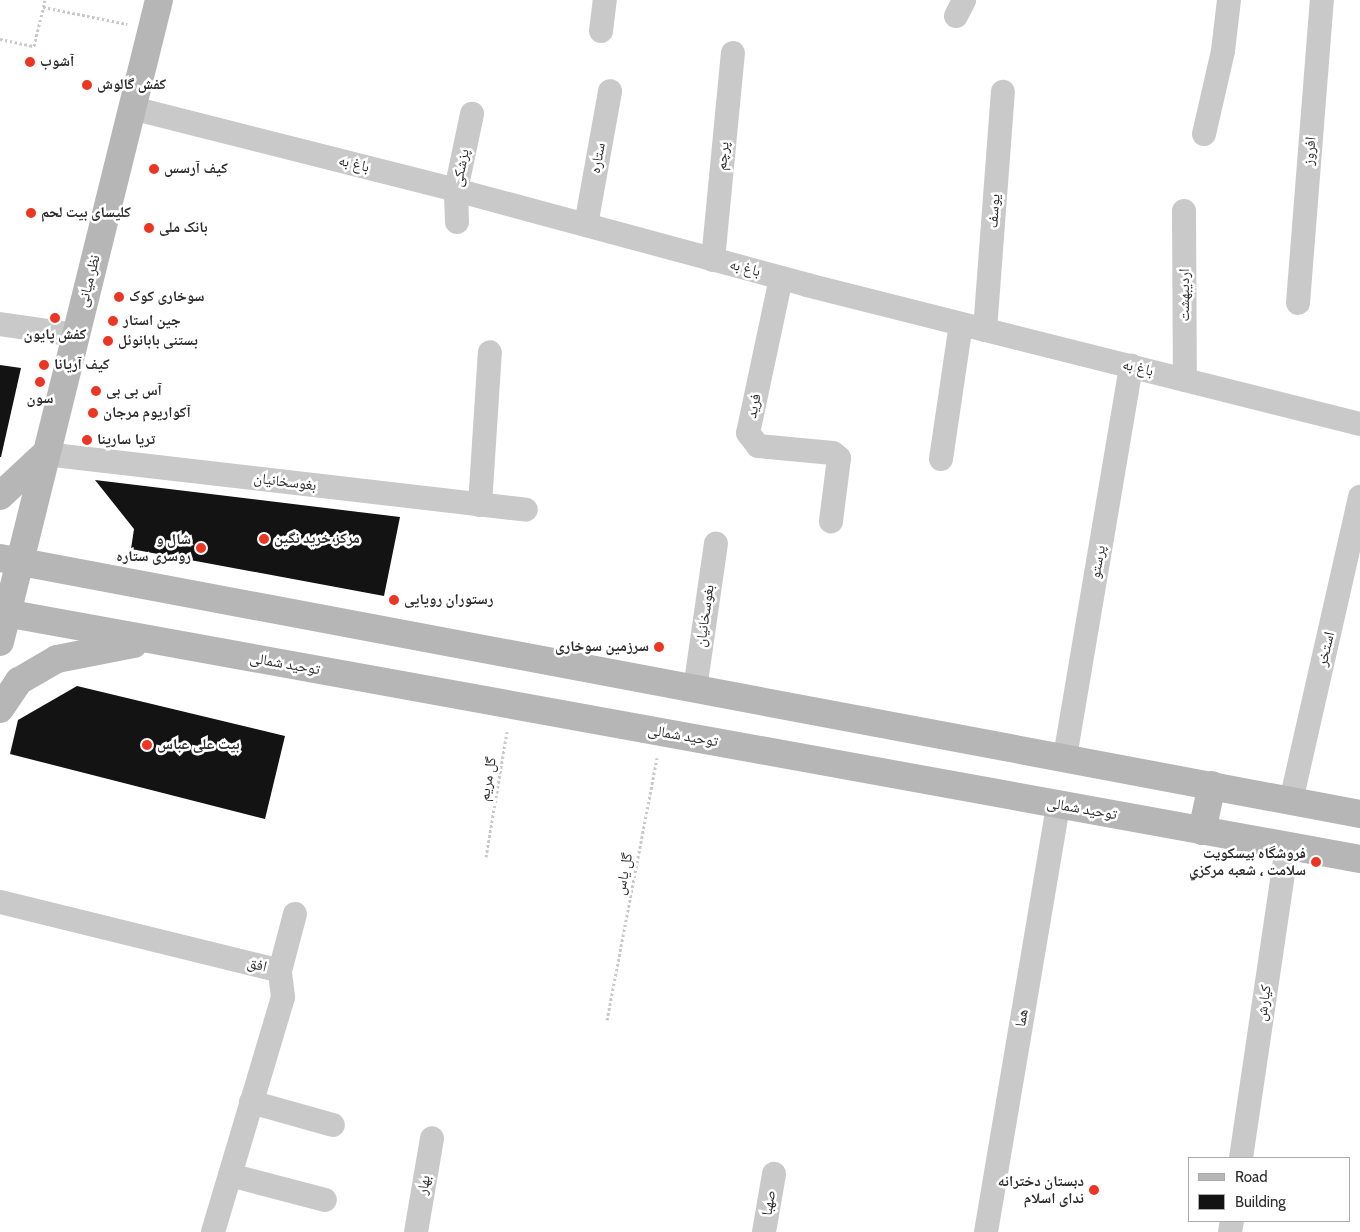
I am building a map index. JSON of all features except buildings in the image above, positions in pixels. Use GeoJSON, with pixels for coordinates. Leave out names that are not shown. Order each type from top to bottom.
{"type":"FeatureCollection","features":[{"type":"Feature","properties":{"kind":"main road","name":"نظر میانی"},"geometry":{"type":"LineString","coordinates":[[0,642],[9,560],[45,454],[159,0]]}},
{"type":"Feature","properties":{"kind":"main road"},"geometry":{"type":"LineString","coordinates":[[0,496],[45,454]]}},
{"type":"Feature","properties":{"kind":"main road"},"geometry":{"type":"LineString","coordinates":[[9,560],[1065,757],[1360,814]]}},
{"type":"Feature","properties":{"kind":"main road","name":"توحید شمالی"},"geometry":{"type":"LineString","coordinates":[[3,613],[1360,859]]}},
{"type":"Feature","properties":{"kind":"main road"},"geometry":{"type":"LineString","coordinates":[[0,709],[19,682],[57,659],[158,641]]}},
{"type":"Feature","properties":{"kind":"main road"},"geometry":{"type":"LineString","coordinates":[[1202,831],[1212,786]]}},
{"type":"Feature","properties":{"kind":"street"},"geometry":{"type":"LineString","coordinates":[[601,30],[605,0]]}},
{"type":"Feature","properties":{"kind":"street"},"geometry":{"type":"LineString","coordinates":[[1204,134],[1229,0]]}},
{"type":"Feature","properties":{"kind":"street","name":"افروز"},"geometry":{"type":"LineString","coordinates":[[1298,303],[1322,0]]}},
{"type":"Feature","properties":{"kind":"street","name":"پرچم"},"geometry":{"type":"LineString","coordinates":[[713,260],[733,53]]}},
{"type":"Feature","properties":{"kind":"street","name":"ستاره"},"geometry":{"type":"LineString","coordinates":[[586,225],[610,91]]}},
{"type":"Feature","properties":{"kind":"street","name":"یوسف"},"geometry":{"type":"LineString","coordinates":[[985,330],[1003,92]]}},
{"type":"Feature","properties":{"kind":"street","name":"باغ به"},"geometry":{"type":"LineString","coordinates":[[132,108],[456,190],[781,278],[1360,424]]}},
{"type":"Feature","properties":{"kind":"street","name":"پزشکی"},"geometry":{"type":"LineString","coordinates":[[457,222],[456,190],[472,114]]}},
{"type":"Feature","properties":{"kind":"street","name":"اردیبهشت"},"geometry":{"type":"LineString","coordinates":[[1184,211],[1185,380]]}},
{"type":"Feature","properties":{"kind":"street","name":"فرید"},"geometry":{"type":"LineString","coordinates":[[781,278],[748,433],[758,446],[833,453],[839,458],[832,521]]}},
{"type":"Feature","properties":{"kind":"street"},"geometry":{"type":"LineString","coordinates":[[0,324],[75,335]]}},
{"type":"Feature","properties":{"kind":"street"},"geometry":{"type":"LineString","coordinates":[[941,459],[961,324]]}},
{"type":"Feature","properties":{"kind":"street"},"geometry":{"type":"LineString","coordinates":[[480,505],[490,352]]}},
{"type":"Feature","properties":{"kind":"street","name":"پرستو"},"geometry":{"type":"LineString","coordinates":[[1065,757],[1131,366]]}},
{"type":"Feature","properties":{"kind":"street","name":"بغوسخانیان"},"geometry":{"type":"LineString","coordinates":[[45,454],[526,510]]}},
{"type":"Feature","properties":{"kind":"street","name":"استخر"},"geometry":{"type":"LineString","coordinates":[[1291,800],[1360,497]]}},
{"type":"Feature","properties":{"kind":"street","name":"بغوسخانیان"},"geometry":{"type":"LineString","coordinates":[[695,689],[716,544]]}},
{"type":"Feature","properties":{"kind":"street","name":"هما"},"geometry":{"type":"LineString","coordinates":[[986,1232],[1058,804]]}},
{"type":"Feature","properties":{"kind":"street","name":"کیارش"},"geometry":{"type":"LineString","coordinates":[[1241,1157],[1288,847]]}},
{"type":"Feature","properties":{"kind":"street","name":"افق"},"geometry":{"type":"LineString","coordinates":[[0,902],[280,971],[283,997],[213,1232]]}},
{"type":"Feature","properties":{"kind":"street"},"geometry":{"type":"LineString","coordinates":[[280,971],[295,914]]}},
{"type":"Feature","properties":{"kind":"street"},"geometry":{"type":"LineString","coordinates":[[251,1102],[333,1125]]}},
{"type":"Feature","properties":{"kind":"street","name":"بهار"},"geometry":{"type":"LineString","coordinates":[[416,1232],[432,1138]]}},
{"type":"Feature","properties":{"kind":"street","name":"صهبا"},"geometry":{"type":"LineString","coordinates":[[764,1232],[774,1174]]}},
{"type":"Feature","properties":{"kind":"street"},"geometry":{"type":"LineString","coordinates":[[230,1175],[325,1200]]}},
{"type":"Feature","properties":{"kind":"path"},"geometry":{"type":"LineString","coordinates":[[0,39],[34,46],[45,0]]}},
{"type":"Feature","properties":{"kind":"path"},"geometry":{"type":"LineString","coordinates":[[43,7],[152,29]]}},
{"type":"Feature","properties":{"kind":"path","name":"گل مریم"},"geometry":{"type":"LineString","coordinates":[[486,857],[512,705]]}},
{"type":"Feature","properties":{"kind":"path","name":"گل یاس"},"geometry":{"type":"LineString","coordinates":[[607,1020],[662,732]]}},
{"type":"Feature","properties":{"kind":"place","name":"آشوب"},"geometry":{"type":"Point","coordinates":[30,62]}},
{"type":"Feature","properties":{"kind":"place","name":"کفش گالوش"},"geometry":{"type":"Point","coordinates":[87,85]}},
{"type":"Feature","properties":{"kind":"place","name":"کیف آرسس"},"geometry":{"type":"Point","coordinates":[154,169]}},
{"type":"Feature","properties":{"kind":"place","name":"کلیسای بیت لحم"},"geometry":{"type":"Point","coordinates":[31,213]}},
{"type":"Feature","properties":{"kind":"place","name":"بانک ملی"},"geometry":{"type":"Point","coordinates":[149,228]}},
{"type":"Feature","properties":{"kind":"place","name":"سوخاری کوک"},"geometry":{"type":"Point","coordinates":[119,297]}},
{"type":"Feature","properties":{"kind":"place","name":"کفش پایون"},"geometry":{"type":"Point","coordinates":[55,318]}},
{"type":"Feature","properties":{"kind":"place","name":"جین استار"},"geometry":{"type":"Point","coordinates":[113,321]}},
{"type":"Feature","properties":{"kind":"place","name":"بستنی بابانوئل"},"geometry":{"type":"Point","coordinates":[108,341]}},
{"type":"Feature","properties":{"kind":"place","name":"کیف آریانا"},"geometry":{"type":"Point","coordinates":[44,365]}},
{"type":"Feature","properties":{"kind":"place","name":"سون"},"geometry":{"type":"Point","coordinates":[40,382]}},
{"type":"Feature","properties":{"kind":"place","name":"آس بی بی"},"geometry":{"type":"Point","coordinates":[96,391]}},
{"type":"Feature","properties":{"kind":"place","name":"آکواریوم مرجان"},"geometry":{"type":"Point","coordinates":[93,413]}},
{"type":"Feature","properties":{"kind":"place","name":"تریا سارینا"},"geometry":{"type":"Point","coordinates":[87,440]}},
{"type":"Feature","properties":{"kind":"place","name":"مرکز خرید نگین"},"geometry":{"type":"Point","coordinates":[264,539]}},
{"type":"Feature","properties":{"kind":"place","name":"شال و روسری ستاره"},"geometry":{"type":"Point","coordinates":[201,548]}},
{"type":"Feature","properties":{"kind":"place","name":"رستوران رویایی"},"geometry":{"type":"Point","coordinates":[394,600]}},
{"type":"Feature","properties":{"kind":"place","name":"سرزمین سوخاری"},"geometry":{"type":"Point","coordinates":[659,647]}},
{"type":"Feature","properties":{"kind":"place","name":"بیت علی عباس"},"geometry":{"type":"Point","coordinates":[147,745]}},
{"type":"Feature","properties":{"kind":"place","name":"فروشگاه بيسكويت سلامت ، شعبه مركزي"},"geometry":{"type":"Point","coordinates":[1316,862]}},
{"type":"Feature","properties":{"kind":"place","name":"دبستان دخترانه ندای اسلام"},"geometry":{"type":"Point","coordinates":[1094,1190]}}]}
